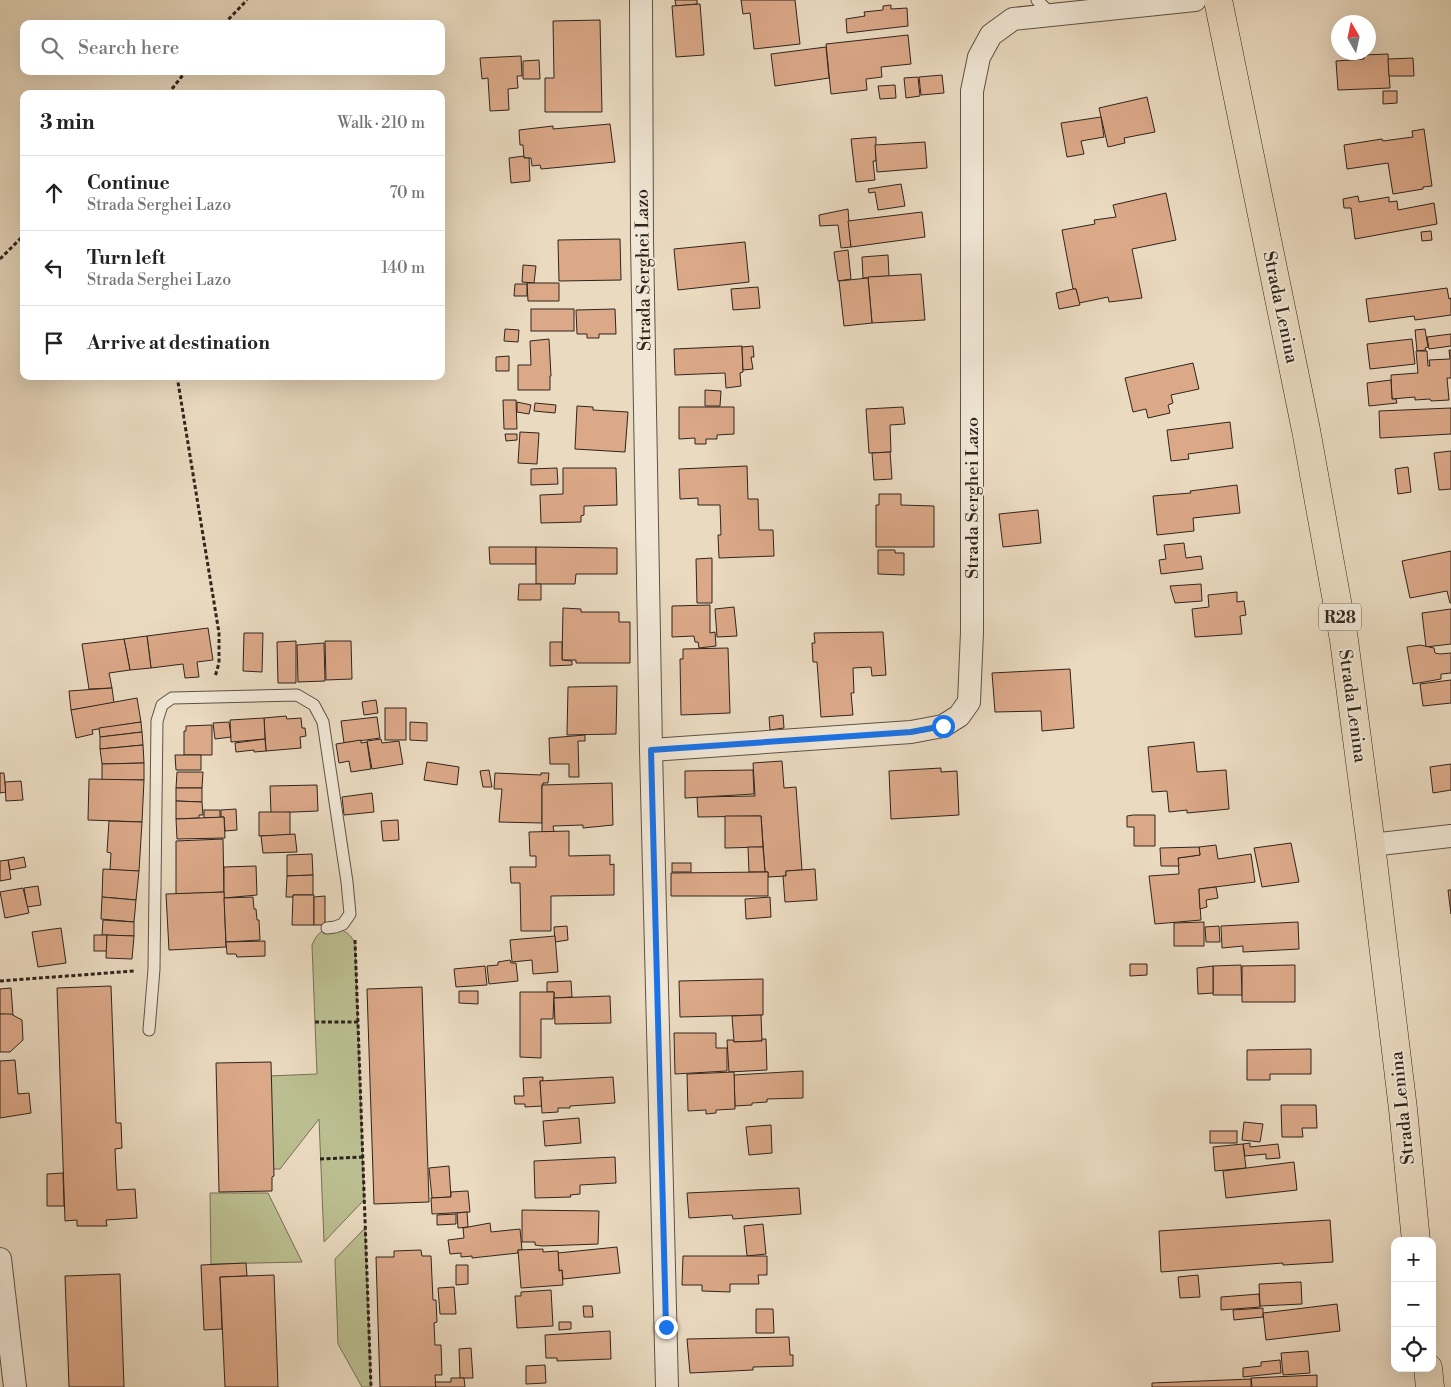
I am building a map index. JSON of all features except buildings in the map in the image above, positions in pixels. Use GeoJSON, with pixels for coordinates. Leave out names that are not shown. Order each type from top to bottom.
{"type":"FeatureCollection","features":[{"type":"Feature","properties":{"kind":"main road","name":"Strada Lenina"},"geometry":{"type":"LineString","coordinates":[[1218,0],[1306,430],[1344,640],[1372,845],[1403,1109],[1416,1237]]}},
{"type":"Feature","properties":{"kind":"main road"},"geometry":{"type":"LineString","coordinates":[[1428,1372],[1430,1387]]}},
{"type":"Feature","properties":{"kind":"street","name":"Strada Serghei Lazo"},"geometry":{"type":"LineString","coordinates":[[641,0],[642,250],[651,750],[667,1387]]}},
{"type":"Feature","properties":{"kind":"street","name":"Strada Serghei Lazo"},"geometry":{"type":"LineString","coordinates":[[651,750],[911,732],[943,726],[959,716],[968,702],[972,632],[972,91],[979,58],[991,35],[1013,19],[1045,8],[1195,0]]}},
{"type":"Feature","properties":{"kind":"street"},"geometry":{"type":"LineString","coordinates":[[1372,845],[1451,836]]}},
{"type":"Feature","properties":{"kind":"street"},"geometry":{"type":"LineString","coordinates":[[0,1259],[15,1387]]}},
{"type":"Feature","properties":{"kind":"lane"},"geometry":{"type":"LineString","coordinates":[[149,1030],[154,969],[157,721],[162,704],[172,698],[297,695],[314,705],[323,722],[350,914],[343,924],[335,928],[328,928]]}},
{"type":"Feature","properties":{"kind":"path"},"geometry":{"type":"LineString","coordinates":[[228,20],[247,0]]}},
{"type":"Feature","properties":{"kind":"path"},"geometry":{"type":"LineString","coordinates":[[171,90],[183,75]]}},
{"type":"Feature","properties":{"kind":"path"},"geometry":{"type":"LineString","coordinates":[[0,259],[20,239]]}},
{"type":"Feature","properties":{"kind":"path"},"geometry":{"type":"LineString","coordinates":[[178,380],[219,633],[219,663],[209,697]]}},
{"type":"Feature","properties":{"kind":"path"},"geometry":{"type":"LineString","coordinates":[[355,938],[371,1387]]}},
{"type":"Feature","properties":{"kind":"path"},"geometry":{"type":"LineString","coordinates":[[0,981],[154,969]]}},
{"type":"Feature","properties":{"kind":"path"},"geometry":{"type":"LineString","coordinates":[[315,1022],[358,1022]]}},
{"type":"Feature","properties":{"kind":"path"},"geometry":{"type":"LineString","coordinates":[[320,1159],[362,1157]]}},
{"type":"Feature","properties":{"kind":"green space"},"geometry":{"type":"Polygon","coordinates":[[[328,928],[344,931],[350,935],[355,943],[364,1200],[324,1242],[319,1119],[280,1169],[271,1169],[268,1076],[317,1074],[312,945],[318,935],[328,928]]]}},
{"type":"Feature","properties":{"kind":"green space"},"geometry":{"type":"Polygon","coordinates":[[[210,1193],[268,1193],[302,1262],[211,1264],[210,1193]]]}},
{"type":"Feature","properties":{"kind":"green space"},"geometry":{"type":"Polygon","coordinates":[[[365,1228],[371,1387],[362,1387],[338,1344],[335,1259],[365,1228]]]}},
{"type":"Feature","properties":{"kind":"route"},"geometry":{"type":"LineString","coordinates":[[666,1327],[651,750],[911,732],[943,726]]}}]}
